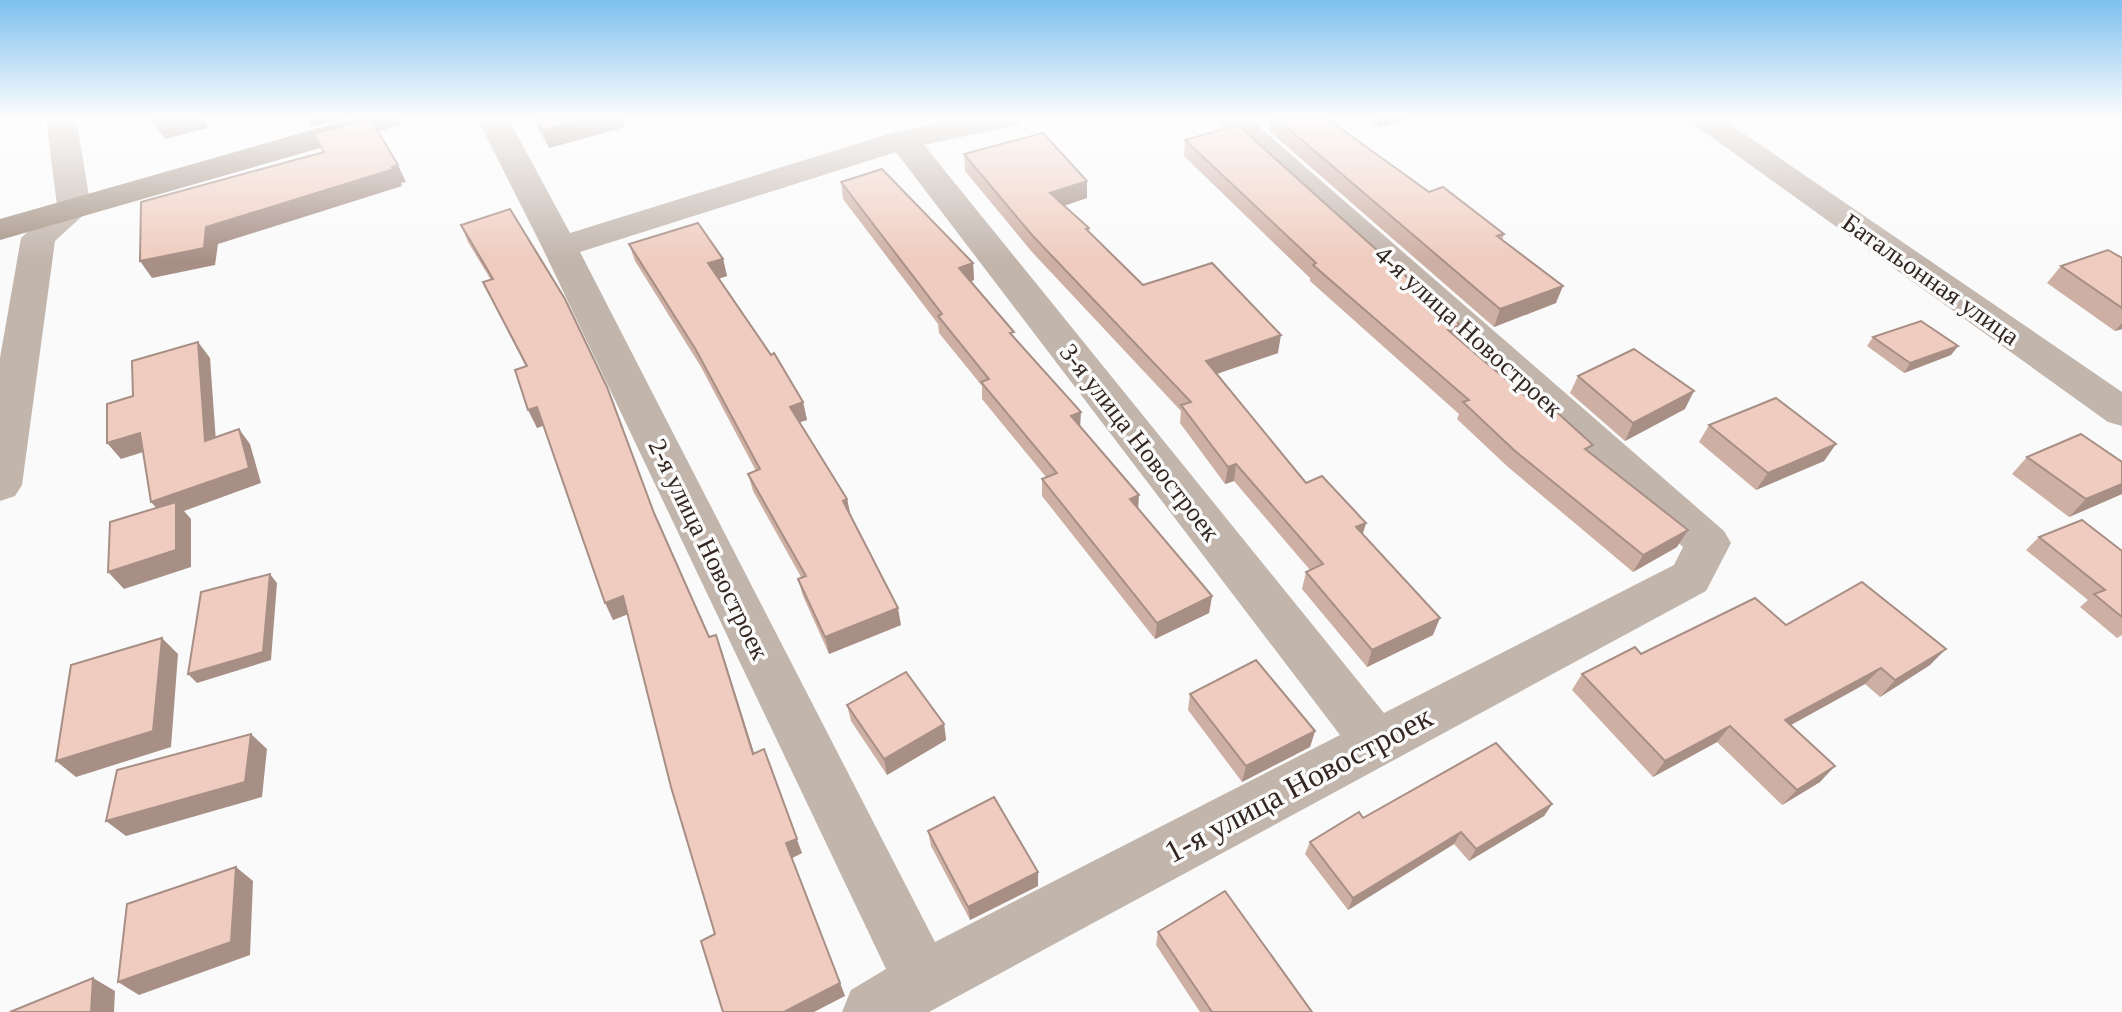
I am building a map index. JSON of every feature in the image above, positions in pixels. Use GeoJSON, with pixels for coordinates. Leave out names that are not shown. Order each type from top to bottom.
{"type":"FeatureCollection","features":[{"type":"Feature","properties":{"kind":"main road"},"geometry":{"type":"LineString","coordinates":[[0,230],[224,165]]}},
{"type":"Feature","properties":{"kind":"street"},"geometry":{"type":"LineString","coordinates":[[0,485],[38,238],[74,208],[68,165]]}},
{"type":"Feature","properties":{"kind":"street","name":"2-я улица Новостроек"},"geometry":{"type":"LineString","coordinates":[[517,165],[923,981]]}},
{"type":"Feature","properties":{"kind":"street"},"geometry":{"type":"LineString","coordinates":[[560,247],[822,165]]}},
{"type":"Feature","properties":{"kind":"street","name":"3-я улица Новостроек"},"geometry":{"type":"LineString","coordinates":[[923,165],[1377,743]]}},
{"type":"Feature","properties":{"kind":"street","name":"4-я улица Новостроек"},"geometry":{"type":"LineString","coordinates":[[1283,165],[1708,543]]}},
{"type":"Feature","properties":{"kind":"street","name":"Батальонная улица"},"geometry":{"type":"LineString","coordinates":[[1768,165],[2122,412]]}},
{"type":"Feature","properties":{"kind":"street","name":"1-я улица Новостроек"},"geometry":{"type":"LineString","coordinates":[[873,1012],[923,981],[1690,578],[1708,543]]}},
{"type":"Feature","properties":{"kind":"building"},"geometry":{"type":"Polygon","coordinates":[[[276,165],[397,165],[392,167],[394,169],[206,227],[204,248],[140,261],[141,202],[276,165]]]}},
{"type":"Feature","properties":{"kind":"building"},"geometry":{"type":"Polygon","coordinates":[[[973,165],[1073,165],[1087,181],[1050,193],[1089,228],[1086,229],[1143,285],[1212,263],[1281,335],[1206,361],[1306,483],[1322,476],[1366,523],[1356,527],[1440,618],[1372,650],[1306,572],[1323,564],[1236,464],[1228,467],[1181,405],[1191,402],[1032,235],[973,165]]]}},
{"type":"Feature","properties":{"kind":"building"},"geometry":{"type":"Polygon","coordinates":[[[1212,165],[1283,165],[1460,325],[1448,330],[1530,400],[1538,395],[1593,445],[1585,449],[1688,530],[1643,555],[1515,451],[1463,402],[1469,400],[1313,265],[1316,263],[1212,165]]]}},
{"type":"Feature","properties":{"kind":"building"},"geometry":{"type":"Polygon","coordinates":[[[1331,165],[1392,165],[1429,192],[1443,187],[1504,234],[1497,236],[1563,286],[1500,309],[1331,165]]]}},
{"type":"Feature","properties":{"kind":"building"},"geometry":{"type":"Polygon","coordinates":[[[882,169],[973,263],[959,268],[1014,332],[1010,333],[1081,412],[1071,416],[1139,495],[1130,499],[1212,596],[1157,623],[1042,479],[1057,473],[981,382],[989,379],[938,316],[942,314],[841,182],[882,169]]]}},
{"type":"Feature","properties":{"kind":"building"},"geometry":{"type":"Polygon","coordinates":[[[510,209],[565,299],[607,387],[654,513],[709,637],[716,635],[753,754],[764,749],[797,839],[786,843],[840,983],[784,1012],[723,1012],[701,941],[715,934],[671,787],[623,596],[605,603],[537,407],[528,410],[515,370],[527,366],[483,282],[493,279],[461,225],[510,209]]]}},
{"type":"Feature","properties":{"kind":"building"},"geometry":{"type":"Polygon","coordinates":[[[698,223],[723,259],[708,263],[771,355],[774,353],[803,402],[790,407],[847,499],[843,501],[898,608],[825,637],[798,579],[806,576],[748,474],[760,469],[696,350],[629,244],[698,223]]]}},
{"type":"Feature","properties":{"kind":"building"},"geometry":{"type":"Polygon","coordinates":[[[2108,250],[2122,258],[2122,308],[2061,266],[2108,250]]]}},
{"type":"Feature","properties":{"kind":"building"},"geometry":{"type":"Polygon","coordinates":[[[1921,321],[1958,346],[1910,363],[1873,337],[1921,321]]]}},
{"type":"Feature","properties":{"kind":"building"},"geometry":{"type":"Polygon","coordinates":[[[198,342],[205,441],[239,429],[249,468],[151,502],[140,433],[107,443],[107,404],[133,396],[132,361],[198,342]]]}},
{"type":"Feature","properties":{"kind":"building"},"geometry":{"type":"Polygon","coordinates":[[[1634,349],[1694,391],[1633,423],[1578,376],[1634,349]]]}},
{"type":"Feature","properties":{"kind":"building"},"geometry":{"type":"Polygon","coordinates":[[[1776,398],[1836,444],[1768,473],[1709,425],[1776,398]]]}},
{"type":"Feature","properties":{"kind":"building"},"geometry":{"type":"Polygon","coordinates":[[[2081,434],[2122,462],[2122,484],[2086,499],[2027,457],[2081,434]]]}},
{"type":"Feature","properties":{"kind":"building"},"geometry":{"type":"Polygon","coordinates":[[[176,502],[176,550],[108,572],[110,522],[176,502]]]}},
{"type":"Feature","properties":{"kind":"building"},"geometry":{"type":"Polygon","coordinates":[[[2082,520],[2122,551],[2122,617],[2094,594],[2105,590],[2039,537],[2082,520]]]}},
{"type":"Feature","properties":{"kind":"building"},"geometry":{"type":"Polygon","coordinates":[[[270,574],[263,652],[188,674],[201,592],[270,574]]]}},
{"type":"Feature","properties":{"kind":"building"},"geometry":{"type":"Polygon","coordinates":[[[1862,582],[1946,649],[1895,680],[1881,668],[1785,720],[1835,766],[1797,790],[1730,726],[1665,761],[1582,674],[1635,647],[1641,654],[1755,598],[1786,625],[1862,582]]]}},
{"type":"Feature","properties":{"kind":"building"},"geometry":{"type":"Polygon","coordinates":[[[162,638],[153,731],[56,761],[71,665],[162,638]]]}},
{"type":"Feature","properties":{"kind":"building"},"geometry":{"type":"Polygon","coordinates":[[[1256,660],[1315,731],[1246,766],[1190,694],[1256,660]]]}},
{"type":"Feature","properties":{"kind":"building"},"geometry":{"type":"Polygon","coordinates":[[[906,672],[944,724],[884,759],[847,705],[906,672]]]}},
{"type":"Feature","properties":{"kind":"building"},"geometry":{"type":"Polygon","coordinates":[[[251,734],[245,782],[106,821],[117,770],[251,734]]]}},
{"type":"Feature","properties":{"kind":"building"},"geometry":{"type":"Polygon","coordinates":[[[1496,743],[1552,804],[1476,849],[1461,832],[1353,898],[1310,842],[1359,812],[1363,818],[1496,743]]]}},
{"type":"Feature","properties":{"kind":"building"},"geometry":{"type":"Polygon","coordinates":[[[994,797],[1038,872],[968,907],[928,831],[994,797]]]}},
{"type":"Feature","properties":{"kind":"building"},"geometry":{"type":"Polygon","coordinates":[[[236,867],[231,942],[118,982],[127,904],[236,867]]]}},
{"type":"Feature","properties":{"kind":"building"},"geometry":{"type":"Polygon","coordinates":[[[1225,891],[1312,1012],[1212,1012],[1158,932],[1225,891]]]}},
{"type":"Feature","properties":{"kind":"building"},"geometry":{"type":"Polygon","coordinates":[[[93,978],[91,1012],[10,1012],[93,978]]]}}]}
